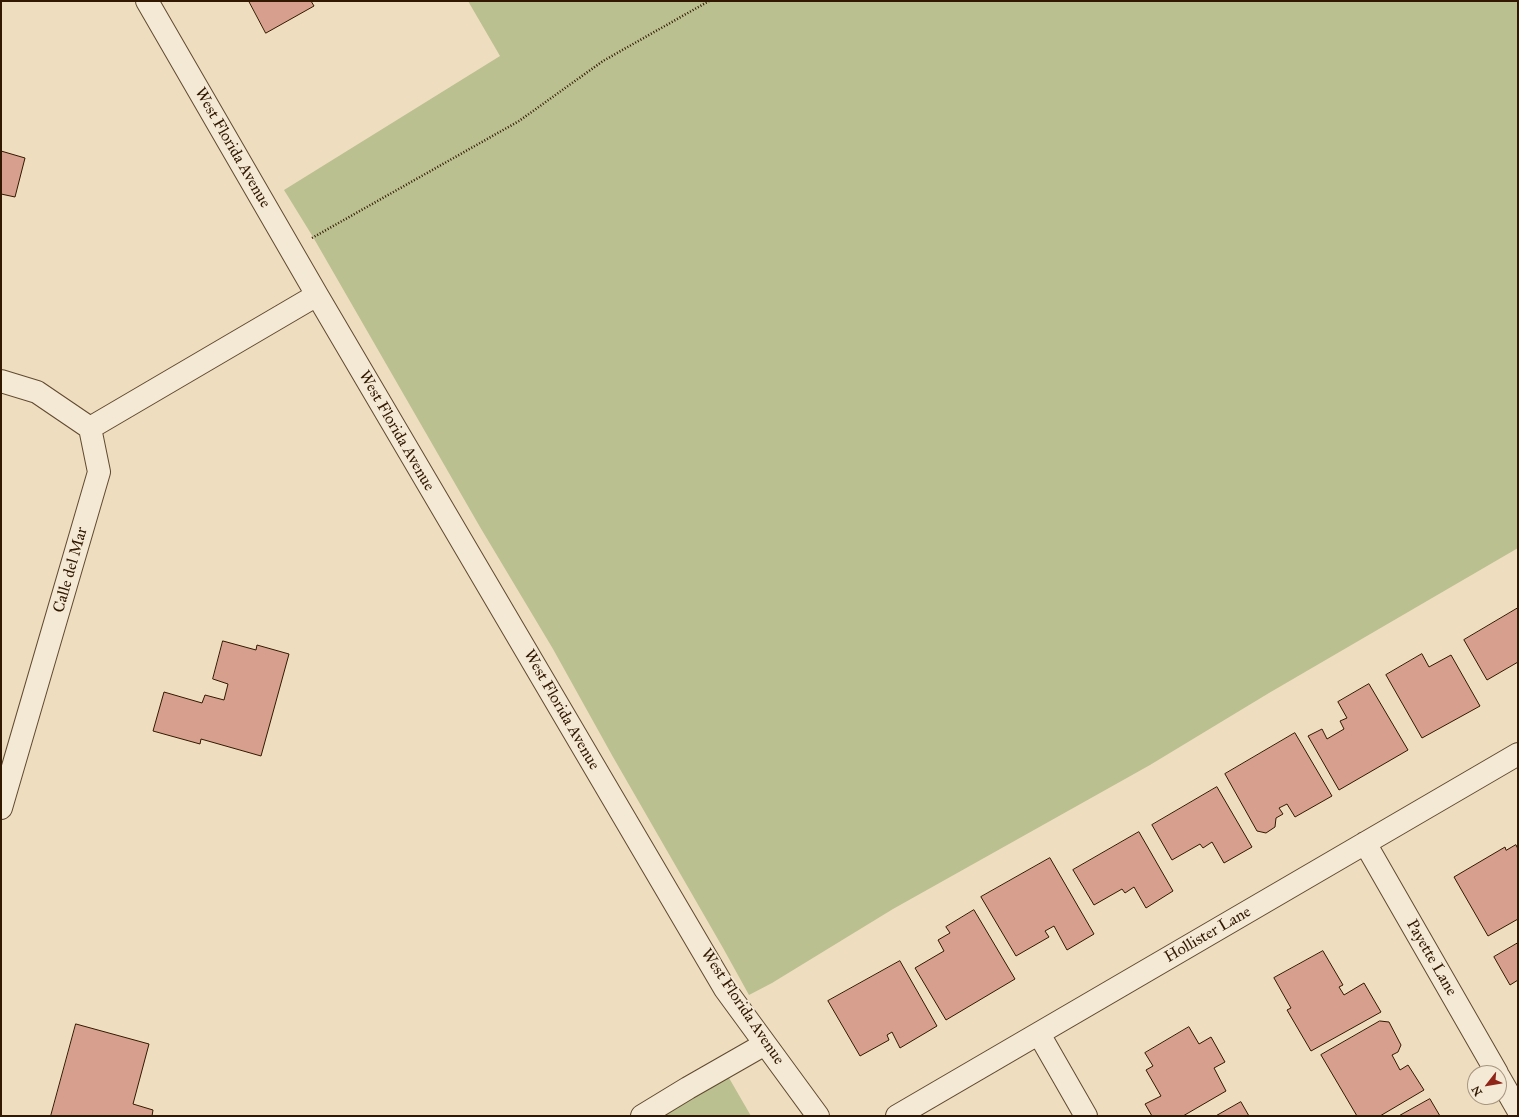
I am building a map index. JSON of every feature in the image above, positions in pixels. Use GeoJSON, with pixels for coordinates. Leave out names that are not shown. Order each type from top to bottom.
{"type":"FeatureCollection","features":[{"type":"Feature","properties":{"kind":"street","name":"West Florida Avenue"},"geometry":{"type":"LineString","coordinates":[[147,1],[317,295],[725,989],[818,1116]]}},
{"type":"Feature","properties":{"kind":"street"},"geometry":{"type":"LineString","coordinates":[[1,381],[37,392],[90,428],[317,295]]}},
{"type":"Feature","properties":{"kind":"street","name":"Calle del Mar"},"geometry":{"type":"LineString","coordinates":[[1,808],[99,472],[90,428]]}},
{"type":"Feature","properties":{"kind":"street","name":"Hollister Lane"},"geometry":{"type":"LineString","coordinates":[[897,1116],[1518,754]]}},
{"type":"Feature","properties":{"kind":"street","name":"Payette Lane"},"geometry":{"type":"LineString","coordinates":[[1365,843],[1492,1065]]}},
{"type":"Feature","properties":{"kind":"street"},"geometry":{"type":"LineString","coordinates":[[1039,1034],[1086,1116]]}},
{"type":"Feature","properties":{"kind":"street"},"geometry":{"type":"LineString","coordinates":[[642,1116],[766,1044]]}},
{"type":"Feature","properties":{"kind":"street"},"geometry":{"type":"LineString","coordinates":[[1507,1091],[1518,1110]]}},
{"type":"Feature","properties":{"kind":"path"},"geometry":{"type":"LineString","coordinates":[[291,250],[519,121],[602,61],[709,1]]}},
{"type":"Feature","properties":{"kind":"green space"},"geometry":{"type":"Polygon","coordinates":[[[468,1],[1518,1],[1518,548],[1269,693],[1150,765],[893,909],[772,983],[749,995],[553,649],[480,527],[313,237],[284,190],[500,56],[468,1]]]}},
{"type":"Feature","properties":{"kind":"green space"},"geometry":{"type":"Polygon","coordinates":[[[725,1071],[751,1116],[647,1116],[725,1071]]]}},
{"type":"Feature","properties":{"kind":"building"},"geometry":{"type":"Polygon","coordinates":[[[249,1],[311,1],[314,6],[266,33],[249,1]]]}},
{"type":"Feature","properties":{"kind":"building"},"geometry":{"type":"Polygon","coordinates":[[[1,151],[25,158],[15,197],[1,194],[1,151]]]}},
{"type":"Feature","properties":{"kind":"building"},"geometry":{"type":"Polygon","coordinates":[[[1518,608],[1518,662],[1487,680],[1464,640],[1518,608]]]}},
{"type":"Feature","properties":{"kind":"building"},"geometry":{"type":"Polygon","coordinates":[[[223,641],[256,650],[257,645],[289,654],[261,756],[201,739],[200,744],[153,731],[164,692],[202,703],[205,695],[224,700],[228,684],[213,679],[223,641]]]}},
{"type":"Feature","properties":{"kind":"building"},"geometry":{"type":"Polygon","coordinates":[[[1422,654],[1429,667],[1451,655],[1480,706],[1422,738],[1386,675],[1422,654]]]}},
{"type":"Feature","properties":{"kind":"building"},"geometry":{"type":"Polygon","coordinates":[[[1369,684],[1408,750],[1339,790],[1308,736],[1322,729],[1327,739],[1344,729],[1340,721],[1347,718],[1338,702],[1369,684]]]}},
{"type":"Feature","properties":{"kind":"building"},"geometry":{"type":"Polygon","coordinates":[[[1295,733],[1332,796],[1295,817],[1287,804],[1279,808],[1283,814],[1276,818],[1275,827],[1266,833],[1257,831],[1225,774],[1295,733]]]}},
{"type":"Feature","properties":{"kind":"building"},"geometry":{"type":"Polygon","coordinates":[[[1217,787],[1252,847],[1224,863],[1212,842],[1203,848],[1200,844],[1172,860],[1152,825],[1217,787]]]}},
{"type":"Feature","properties":{"kind":"building"},"geometry":{"type":"Polygon","coordinates":[[[1139,832],[1173,891],[1146,908],[1134,887],[1125,893],[1122,889],[1094,905],[1073,870],[1139,832]]]}},
{"type":"Feature","properties":{"kind":"building"},"geometry":{"type":"Polygon","coordinates":[[[1516,845],[1518,849],[1518,919],[1488,936],[1454,877],[1505,847],[1506,850],[1516,845]]]}},
{"type":"Feature","properties":{"kind":"building"},"geometry":{"type":"Polygon","coordinates":[[[1050,858],[1094,934],[1067,950],[1054,926],[1045,931],[1049,937],[1016,956],[981,897],[1050,858]]]}},
{"type":"Feature","properties":{"kind":"building"},"geometry":{"type":"Polygon","coordinates":[[[974,910],[1015,979],[946,1020],[915,968],[944,951],[938,940],[950,933],[946,927],[974,910]]]}},
{"type":"Feature","properties":{"kind":"building"},"geometry":{"type":"Polygon","coordinates":[[[1518,943],[1518,980],[1510,985],[1494,957],[1518,943]]]}},
{"type":"Feature","properties":{"kind":"building"},"geometry":{"type":"Polygon","coordinates":[[[1323,951],[1343,985],[1339,987],[1344,995],[1364,983],[1381,1012],[1311,1051],[1287,1010],[1291,1008],[1274,978],[1323,951]]]}},
{"type":"Feature","properties":{"kind":"building"},"geometry":{"type":"Polygon","coordinates":[[[900,961],[937,1026],[900,1048],[892,1032],[887,1035],[889,1040],[860,1056],[828,1001],[900,961]]]}},
{"type":"Feature","properties":{"kind":"building"},"geometry":{"type":"Polygon","coordinates":[[[1380,1021],[1389,1022],[1401,1045],[1398,1052],[1392,1055],[1400,1070],[1408,1065],[1424,1090],[1380,1116],[1357,1116],[1321,1055],[1380,1021]]]}},
{"type":"Feature","properties":{"kind":"building"},"geometry":{"type":"Polygon","coordinates":[[[76,1024],[149,1044],[133,1104],[153,1110],[152,1116],[51,1116],[76,1024]]]}},
{"type":"Feature","properties":{"kind":"building"},"geometry":{"type":"Polygon","coordinates":[[[1189,1027],[1199,1044],[1211,1037],[1225,1062],[1214,1068],[1226,1091],[1183,1116],[1152,1116],[1145,1104],[1161,1096],[1146,1070],[1153,1066],[1145,1053],[1189,1027]]]}},
{"type":"Feature","properties":{"kind":"building"},"geometry":{"type":"Polygon","coordinates":[[[1430,1099],[1440,1116],[1399,1116],[1430,1099]]]}},
{"type":"Feature","properties":{"kind":"building"},"geometry":{"type":"Polygon","coordinates":[[[1241,1102],[1249,1116],[1216,1116],[1241,1102]]]}}]}
